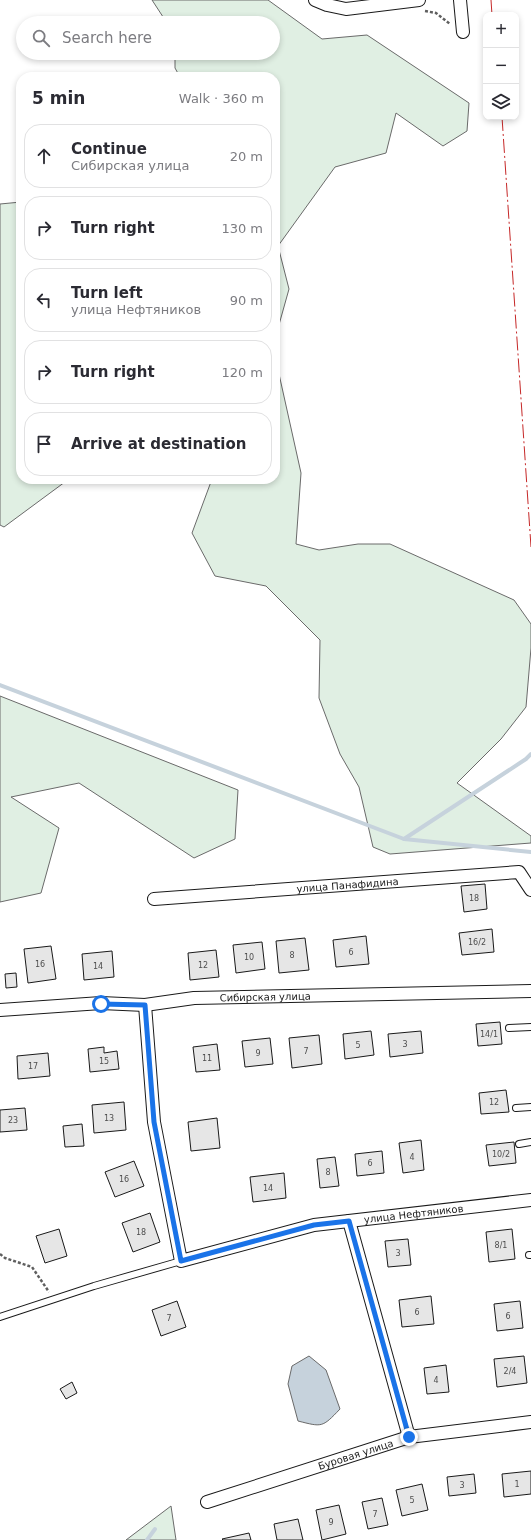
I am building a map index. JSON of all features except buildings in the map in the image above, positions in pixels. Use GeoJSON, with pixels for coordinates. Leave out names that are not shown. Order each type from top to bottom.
{"type":"FeatureCollection","features":[{"type":"Feature","properties":{"kind":"street"},"geometry":{"type":"LineString","coordinates":[[315,0],[327,5],[346,9],[419,0]]}},
{"type":"Feature","properties":{"kind":"street"},"geometry":{"type":"LineString","coordinates":[[460,0],[463,32]]}},
{"type":"Feature","properties":{"kind":"street","name":"улица Панафидина"},"geometry":{"type":"LineString","coordinates":[[154,899],[519,872],[531,890]]}},
{"type":"Feature","properties":{"kind":"street","name":"Сибирская улица"},"geometry":{"type":"LineString","coordinates":[[0,1010],[101,1004],[145,1005],[194,998],[531,991]]}},
{"type":"Feature","properties":{"kind":"street"},"geometry":{"type":"LineString","coordinates":[[145,1005],[154,1122],[181,1261]]}},
{"type":"Feature","properties":{"kind":"street","name":"улица Нефтяников"},"geometry":{"type":"LineString","coordinates":[[181,1261],[314,1225],[531,1200]]}},
{"type":"Feature","properties":{"kind":"street"},"geometry":{"type":"LineString","coordinates":[[349,1221],[409,1437]]}},
{"type":"Feature","properties":{"kind":"street","name":"Буровая улица"},"geometry":{"type":"LineString","coordinates":[[207,1502],[409,1437],[531,1422]]}},
{"type":"Feature","properties":{"kind":"lane"},"geometry":{"type":"LineString","coordinates":[[508,1028],[531,1026]]}},
{"type":"Feature","properties":{"kind":"lane"},"geometry":{"type":"LineString","coordinates":[[516,1108],[531,1107]]}},
{"type":"Feature","properties":{"kind":"lane"},"geometry":{"type":"LineString","coordinates":[[519,1144],[531,1142]]}},
{"type":"Feature","properties":{"kind":"lane"},"geometry":{"type":"LineString","coordinates":[[0,1317],[94,1286],[181,1261]]}},
{"type":"Feature","properties":{"kind":"path"},"geometry":{"type":"LineString","coordinates":[[0,1254],[5,1258],[32,1267],[54,1299]]}},
{"type":"Feature","properties":{"kind":"green space"},"geometry":{"type":"Polygon","coordinates":[[[152,0],[268,0],[322,39],[367,35],[469,103],[467,131],[443,146],[396,113],[386,153],[335,167],[280,243],[280,72],[177,72],[175,68],[175,60],[280,60],[280,16],[162,16],[152,0]]]}},
{"type":"Feature","properties":{"kind":"green space"},"geometry":{"type":"Polygon","coordinates":[[[16,202],[16,484],[62,484],[4,527],[0,525],[0,204],[16,202]]]}},
{"type":"Feature","properties":{"kind":"green space"},"geometry":{"type":"Polygon","coordinates":[[[280,254],[289,289],[280,321],[280,254]]]}},
{"type":"Feature","properties":{"kind":"green space"},"geometry":{"type":"Polygon","coordinates":[[[280,378],[301,473],[296,544],[319,550],[358,544],[390,544],[514,600],[531,624],[531,648],[526,707],[501,739],[457,783],[531,836],[531,843],[390,854],[373,847],[359,787],[340,754],[319,698],[320,640],[266,586],[215,576],[192,533],[210,484],[280,484],[280,378]]]}},
{"type":"Feature","properties":{"kind":"green space"},"geometry":{"type":"Polygon","coordinates":[[[0,696],[238,790],[235,839],[194,858],[79,783],[11,797],[59,828],[41,893],[0,902],[0,696]]]}},
{"type":"Feature","properties":{"kind":"green space"},"geometry":{"type":"Polygon","coordinates":[[[171,1506],[176,1540],[126,1540],[171,1506]]]}},
{"type":"Feature","properties":{"kind":"shaded area"},"geometry":{"type":"Polygon","coordinates":[[[309,1356],[326,1370],[340,1409],[325,1423],[317,1425],[298,1421],[288,1384],[292,1366],[309,1356]]]}},
{"type":"Feature","properties":{"kind":"waterway"},"geometry":{"type":"LineString","coordinates":[[0,685],[404,839],[531,852]]}},
{"type":"Feature","properties":{"kind":"waterway"},"geometry":{"type":"LineString","coordinates":[[404,839],[526,759],[531,754]]}},
{"type":"Feature","properties":{"kind":"waterway"},"geometry":{"type":"LineString","coordinates":[[147,1540],[155,1529]]}},
{"type":"Feature","properties":{"kind":"power"},"geometry":{"type":"LineString","coordinates":[[491,0],[492,12]]}},
{"type":"Feature","properties":{"kind":"power"},"geometry":{"type":"LineString","coordinates":[[502,120],[531,547]]}},
{"type":"Feature","properties":{"kind":"route"},"geometry":{"type":"LineString","coordinates":[[101,1004],[145,1005],[154,1122],[181,1261],[314,1225],[349,1221],[409,1437]]}}]}
